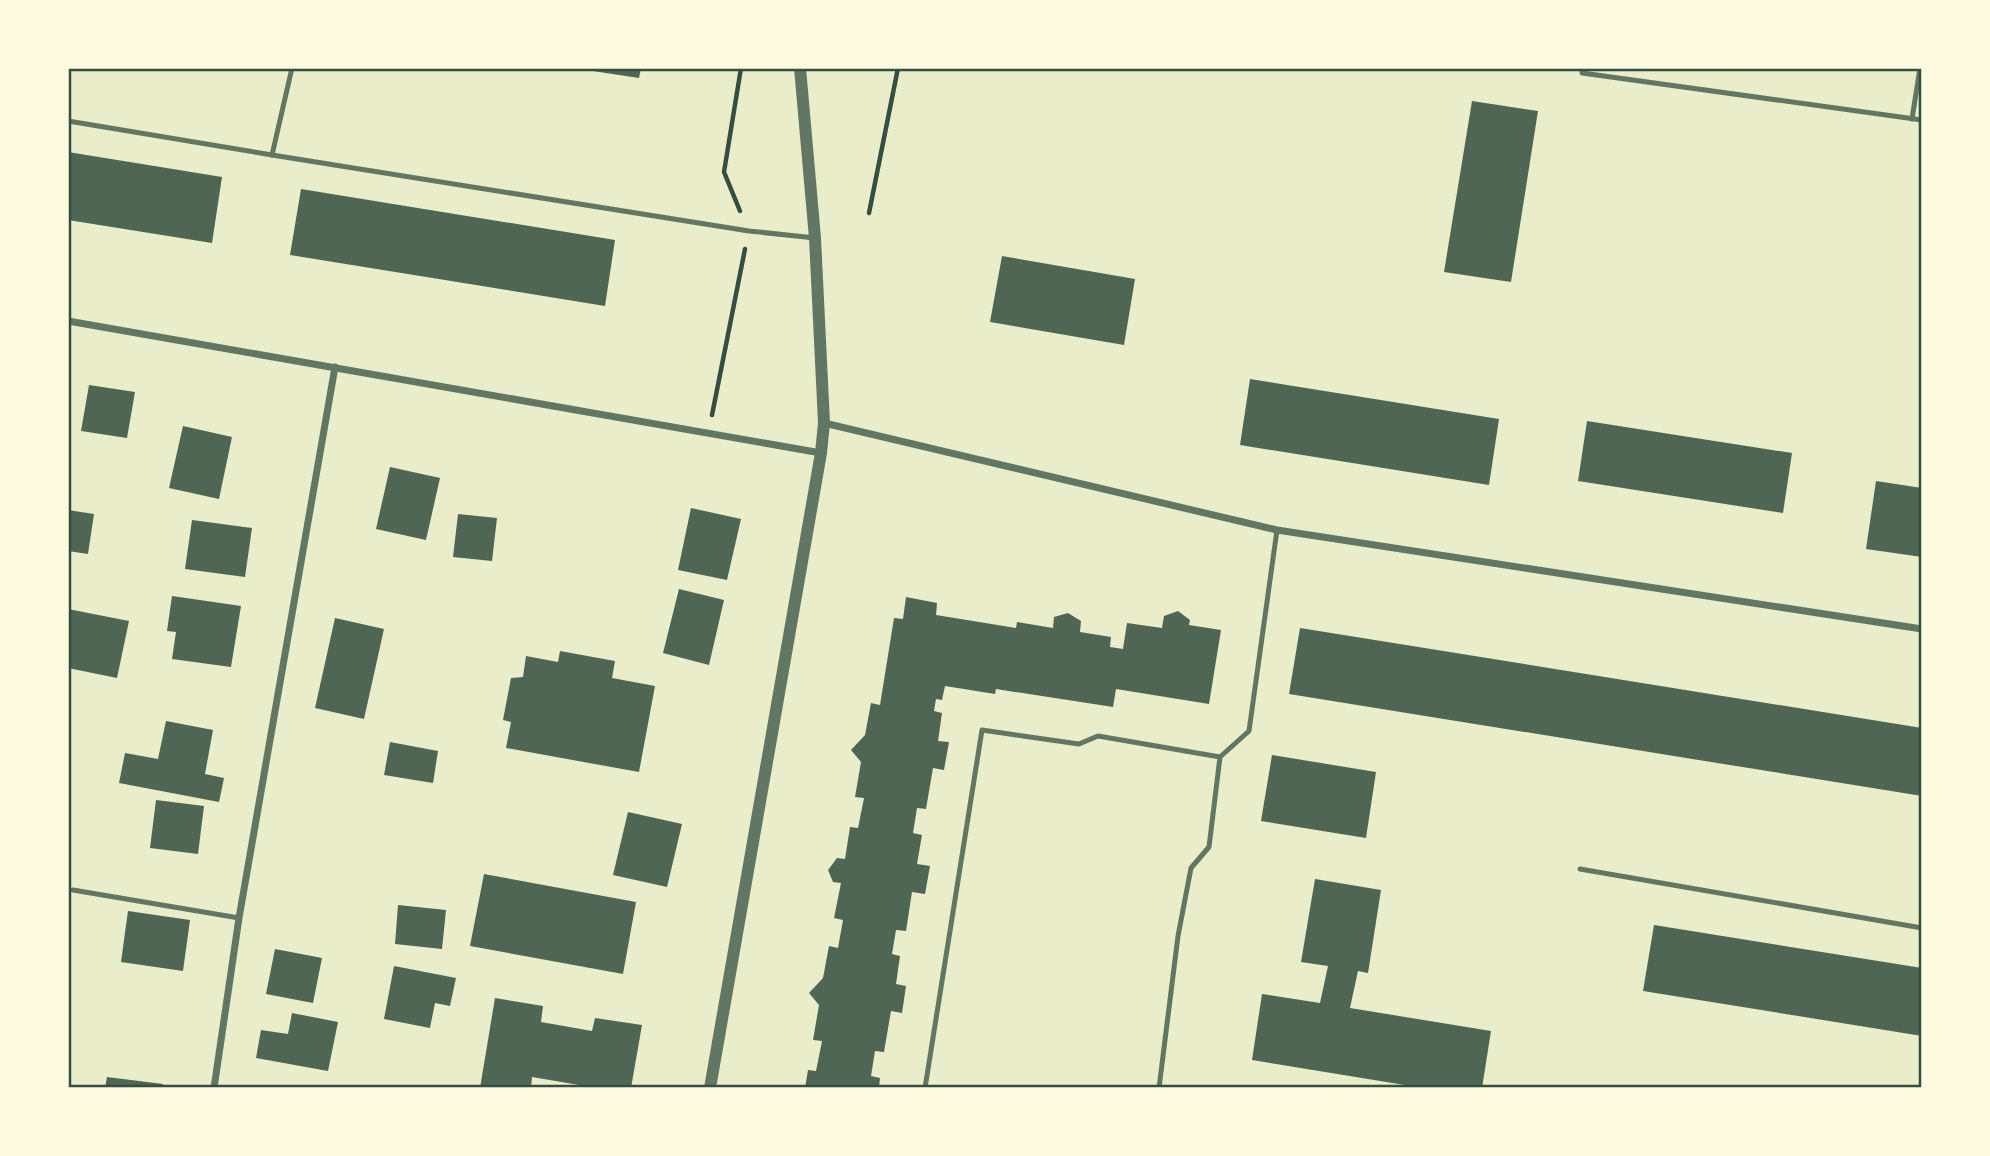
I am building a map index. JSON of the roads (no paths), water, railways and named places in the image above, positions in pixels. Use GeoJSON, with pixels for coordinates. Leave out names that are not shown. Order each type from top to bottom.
{"type":"FeatureCollection","features":[{"type":"Feature","properties":{"kind":"street"},"geometry":{"type":"LineString","coordinates":[[710,1088],[821,453],[824,423],[815,238],[800,68]]}},
{"type":"Feature","properties":{"kind":"street"},"geometry":{"type":"LineString","coordinates":[[68,321],[821,453]]}},
{"type":"Feature","properties":{"kind":"street"},"geometry":{"type":"LineString","coordinates":[[214,1088],[239,918],[335,367]]}},
{"type":"Feature","properties":{"kind":"street"},"geometry":{"type":"LineString","coordinates":[[824,423],[1278,530],[1922,629]]}},
{"type":"Feature","properties":{"kind":"lane"},"geometry":{"type":"LineString","coordinates":[[272,155],[292,68]]}},
{"type":"Feature","properties":{"kind":"lane"},"geometry":{"type":"LineString","coordinates":[[1582,68],[1582,73],[1922,120]]}},
{"type":"Feature","properties":{"kind":"lane"},"geometry":{"type":"LineString","coordinates":[[1912,119],[1920,68]]}},
{"type":"Feature","properties":{"kind":"lane"},"geometry":{"type":"LineString","coordinates":[[68,121],[749,230],[815,238]]}},
{"type":"Feature","properties":{"kind":"lane"},"geometry":{"type":"LineString","coordinates":[[1159,1088],[1180,922],[1191,868],[1209,847],[1220,757],[1249,732],[1278,530]]}},
{"type":"Feature","properties":{"kind":"lane"},"geometry":{"type":"LineString","coordinates":[[925,1088],[982,730],[1079,744],[1098,736],[1220,757]]}},
{"type":"Feature","properties":{"kind":"lane"},"geometry":{"type":"LineString","coordinates":[[1580,869],[1922,928]]}},
{"type":"Feature","properties":{"kind":"lane"},"geometry":{"type":"LineString","coordinates":[[72,890],[239,918]]}}]}
